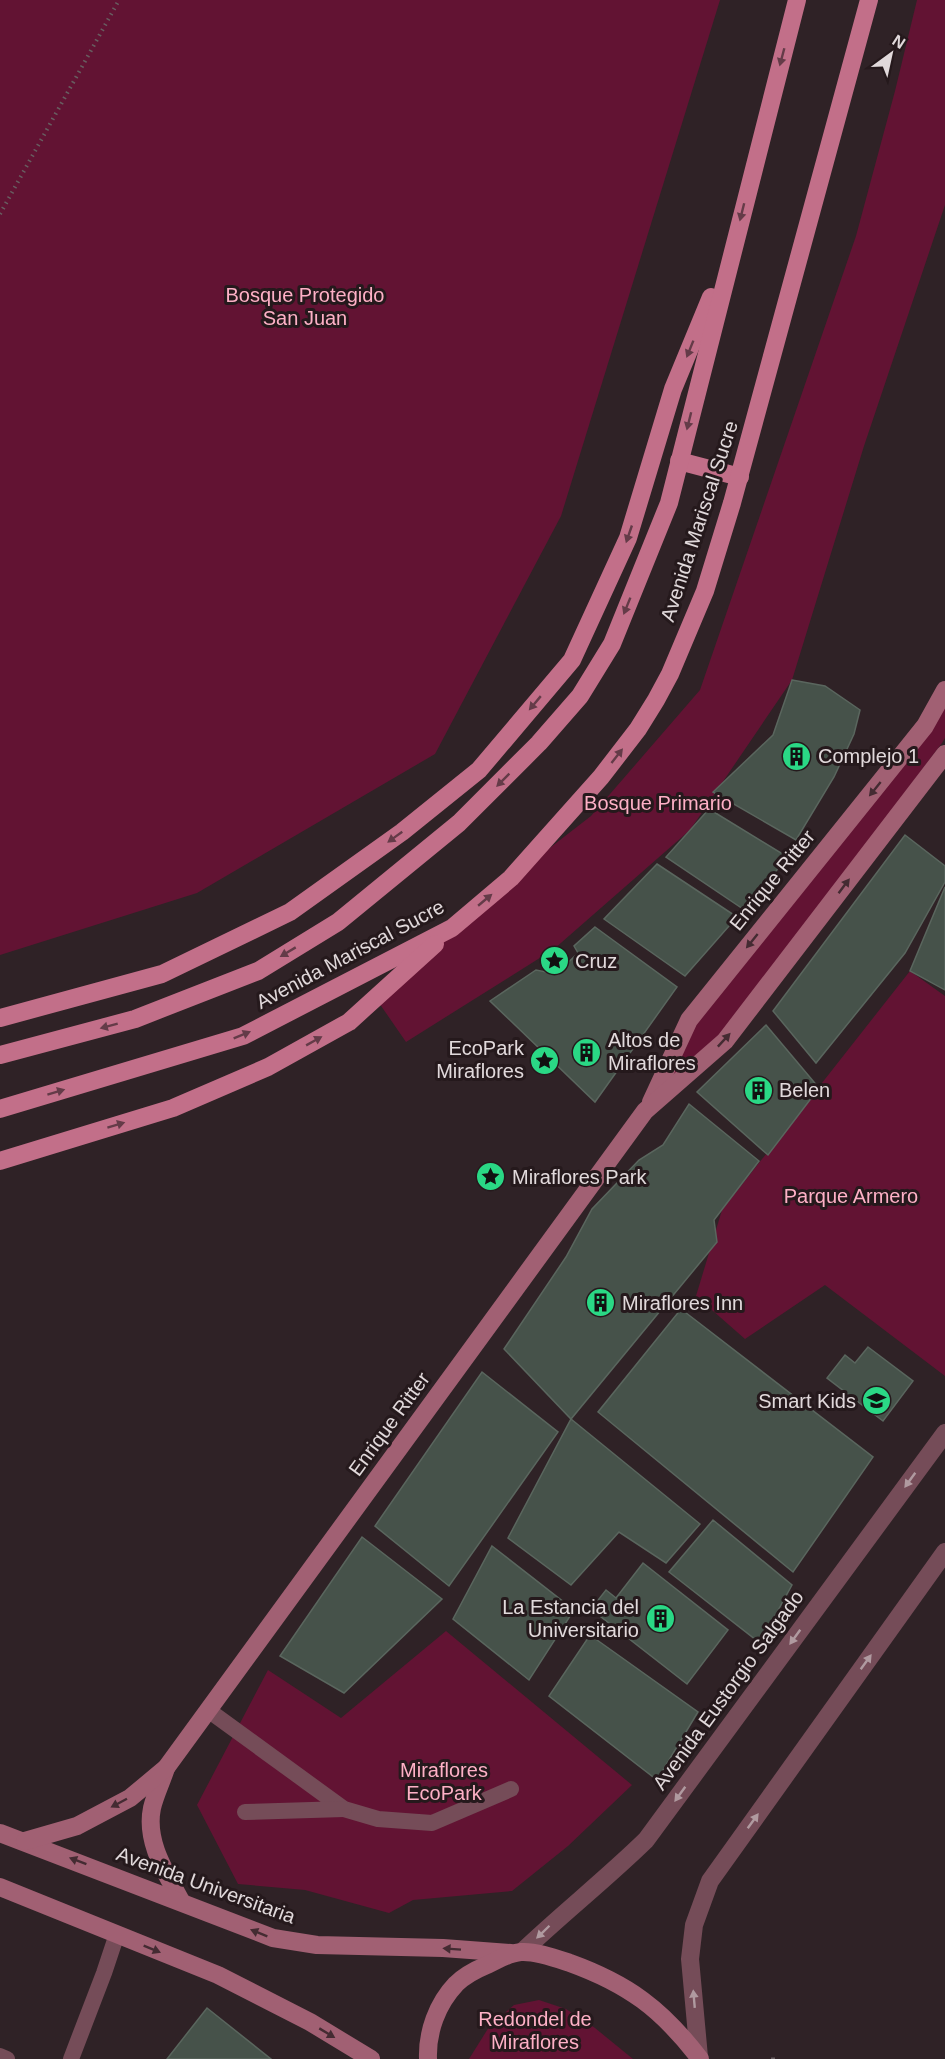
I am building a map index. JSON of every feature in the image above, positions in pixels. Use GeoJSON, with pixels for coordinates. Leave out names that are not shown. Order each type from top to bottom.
{"type":"FeatureCollection","features":[{"type":"Feature","properties":{"kind":"main road","name":"Avenida Mariscal Sucre"},"geometry":{"type":"LineString","coordinates":[[0,1055],[135,1019],[258,971],[338,922],[459,823],[539,743],[580,696],[612,644],[669,502],[797,0]]}},
{"type":"Feature","properties":{"kind":"main road","name":"Avenida Mariscal Sucre"},"geometry":{"type":"LineString","coordinates":[[0,1109],[243,1036],[452,927],[511,878],[601,777],[638,729],[670,674],[705,591],[740,477],[869,0]]}},
{"type":"Feature","properties":{"kind":"main road"},"geometry":{"type":"LineString","coordinates":[[0,1018],[162,974],[290,912],[402,832],[479,770],[572,660],[628,538],[674,388],[736,237]]}},
{"type":"Feature","properties":{"kind":"main road"},"geometry":{"type":"LineString","coordinates":[[679,461],[740,477]]}},
{"type":"Feature","properties":{"kind":"main road"},"geometry":{"type":"LineString","coordinates":[[0,1161],[173,1108],[267,1067],[349,1022],[452,927]]}},
{"type":"Feature","properties":{"kind":"street","name":"Enrique Ritter"},"geometry":{"type":"LineString","coordinates":[[25,1841],[77,1826],[130,1798],[166,1768],[649,1107],[689,1020],[925,726],[945,690]]}},
{"type":"Feature","properties":{"kind":"street","name":"Enrique Ritter"},"geometry":{"type":"LineString","coordinates":[[649,1107],[725,1041],[945,754]]}},
{"type":"Feature","properties":{"kind":"street","name":"Avenida Eustorgio Salgado"},"geometry":{"type":"LineString","coordinates":[[517,1952],[615,1870],[646,1840],[945,1433]]}},
{"type":"Feature","properties":{"kind":"street"},"geometry":{"type":"LineString","coordinates":[[699,2058],[690,1959],[694,1925],[710,1881],[945,1552]]}},
{"type":"Feature","properties":{"kind":"street","name":"Enrique Ritter"},"geometry":{"type":"LineString","coordinates":[[166,1768],[152,1810],[152,1838],[159,1860],[181,1901]]}},
{"type":"Feature","properties":{"kind":"street","name":"Avenida Universitaria"},"geometry":{"type":"LineString","coordinates":[[0,1833],[273,1938],[317,1945],[517,1952]]}},
{"type":"Feature","properties":{"kind":"street"},"geometry":{"type":"LineString","coordinates":[[0,1887],[218,1975],[310,2022],[371,2059]]}},
{"type":"Feature","properties":{"kind":"street"},"geometry":{"type":"LineString","coordinates":[[428,2059],[427,2040],[436,2014],[449,1992],[465,1975],[517,1952],[556,1958],[602,1974],[643,1999],[679,2031],[699,2058]]}},
{"type":"Feature","properties":{"kind":"lane"},"geometry":{"type":"LineString","coordinates":[[208,1710],[344,1809]]}},
{"type":"Feature","properties":{"kind":"lane"},"geometry":{"type":"LineString","coordinates":[[246,1812],[344,1809],[378,1819],[432,1823],[511,1789]]}},
{"type":"Feature","properties":{"kind":"lane"},"geometry":{"type":"LineString","coordinates":[[71,2059],[117,1935]]}},
{"type":"Feature","properties":{"kind":"lane"},"geometry":{"type":"LineString","coordinates":[[0,2056],[7,2059]]}},
{"type":"Feature","properties":{"kind":"path"},"geometry":{"type":"LineString","coordinates":[[0,214],[119,0]]}},
{"type":"Feature","properties":{"kind":"green space","name":"Bosque Protegido San Juan"},"geometry":{"type":"Polygon","coordinates":[[[0,0],[720,0],[561,516],[435,754],[197,893],[0,955],[0,0]]]}},
{"type":"Feature","properties":{"kind":"green space","name":"Bosque Primario"},"geometry":{"type":"Polygon","coordinates":[[[917,0],[945,0],[945,205],[864,446],[792,680],[690,830],[554,949],[406,1042],[377,1000],[511,878],[591,816],[700,690],[856,236],[917,0]]]}},
{"type":"Feature","properties":{"kind":"green space"},"geometry":{"type":"Polygon","coordinates":[[[945,705],[945,738],[942,743],[722,1037],[669,1079],[694,1023],[945,705]]]}},
{"type":"Feature","properties":{"kind":"green space","name":"Parque Armero"},"geometry":{"type":"Polygon","coordinates":[[[910,971],[945,996],[945,1376],[825,1285],[745,1339],[696,1296],[722,1210],[910,971]]]}},
{"type":"Feature","properties":{"kind":"green space","name":"Miraflores EcoPark"},"geometry":{"type":"Polygon","coordinates":[[[446,1631],[632,1785],[568,1846],[512,1891],[413,1900],[389,1913],[305,1890],[238,1884],[197,1805],[268,1670],[341,1718],[446,1631]]]}},
{"type":"Feature","properties":{"kind":"green space","name":"Redondel de Miraflores"},"geometry":{"type":"Polygon","coordinates":[[[539,2000],[566,2009],[595,2028],[633,2059],[469,2059],[489,2027],[514,2005],[539,2000]]]}},
{"type":"Feature","properties":{"kind":"building","name":"Complejo 1"},"geometry":{"type":"Polygon","coordinates":[[[792,680],[825,686],[860,710],[854,734],[834,777],[796,840],[713,792],[773,735],[792,680]]]}},
{"type":"Feature","properties":{"kind":"building"},"geometry":{"type":"Polygon","coordinates":[[[709,809],[786,856],[749,913],[666,857],[709,809]]]}},
{"type":"Feature","properties":{"kind":"building"},"geometry":{"type":"Polygon","coordinates":[[[905,835],[945,866],[945,882],[905,953],[816,1063],[773,1011],[905,835]]]}},
{"type":"Feature","properties":{"kind":"building"},"geometry":{"type":"Polygon","coordinates":[[[657,864],[737,917],[685,976],[604,919],[657,864]]]}},
{"type":"Feature","properties":{"kind":"building"},"geometry":{"type":"Polygon","coordinates":[[[945,887],[945,990],[910,971],[945,887]]]}},
{"type":"Feature","properties":{"kind":"building","name":"Altos de Miraflores"},"geometry":{"type":"Polygon","coordinates":[[[595,927],[677,987],[595,1102],[490,1001],[536,970],[556,974],[578,953],[574,946],[595,927]]]}},
{"type":"Feature","properties":{"kind":"building","name":"Belen"},"geometry":{"type":"Polygon","coordinates":[[[766,1025],[819,1088],[768,1155],[697,1092],[766,1025]]]}},
{"type":"Feature","properties":{"kind":"building","name":"Miraflores Inn"},"geometry":{"type":"Polygon","coordinates":[[[689,1104],[759,1161],[714,1220],[717,1242],[571,1419],[504,1349],[566,1257],[592,1209],[639,1160],[663,1145],[689,1104]]]}},
{"type":"Feature","properties":{"kind":"building"},"geometry":{"type":"Polygon","coordinates":[[[681,1309],[873,1457],[793,1572],[598,1412],[681,1309]]]}},
{"type":"Feature","properties":{"kind":"building","name":"Smart Kids"},"geometry":{"type":"Polygon","coordinates":[[[868,1347],[913,1381],[883,1421],[827,1378],[845,1355],[855,1363],[868,1347]]]}},
{"type":"Feature","properties":{"kind":"building"},"geometry":{"type":"Polygon","coordinates":[[[482,1372],[558,1432],[449,1586],[375,1526],[482,1372]]]}},
{"type":"Feature","properties":{"kind":"building"},"geometry":{"type":"Polygon","coordinates":[[[571,1419],[700,1524],[666,1563],[619,1532],[571,1585],[508,1538],[571,1419]]]}},
{"type":"Feature","properties":{"kind":"building"},"geometry":{"type":"Polygon","coordinates":[[[713,1520],[792,1585],[760,1643],[669,1572],[713,1520]]]}},
{"type":"Feature","properties":{"kind":"building"},"geometry":{"type":"Polygon","coordinates":[[[362,1537],[442,1599],[344,1693],[280,1656],[362,1537]]]}},
{"type":"Feature","properties":{"kind":"building"},"geometry":{"type":"Polygon","coordinates":[[[492,1546],[574,1610],[529,1680],[453,1619],[492,1546]]]}},
{"type":"Feature","properties":{"kind":"building","name":"La Estancia del Universitario"},"geometry":{"type":"Polygon","coordinates":[[[643,1563],[728,1630],[687,1684],[591,1609],[606,1590],[616,1598],[643,1563]]]}},
{"type":"Feature","properties":{"kind":"building"},"geometry":{"type":"Polygon","coordinates":[[[590,1635],[698,1712],[657,1780],[549,1696],[590,1635]]]}},
{"type":"Feature","properties":{"kind":"building"},"geometry":{"type":"Polygon","coordinates":[[[207,2008],[271,2059],[167,2059],[207,2008]]]}},
{"type":"Feature","properties":{"kind":"place","name":"Complejo 1"},"geometry":{"type":"Point","coordinates":[797,756]}},
{"type":"Feature","properties":{"kind":"place","name":"Cruz"},"geometry":{"type":"Point","coordinates":[554,961]}},
{"type":"Feature","properties":{"kind":"place","name":"Altos de Miraflores"},"geometry":{"type":"Point","coordinates":[587,1052]}},
{"type":"Feature","properties":{"kind":"place","name":"EcoPark Miraflores"},"geometry":{"type":"Point","coordinates":[545,1060]}},
{"type":"Feature","properties":{"kind":"place","name":"Belen"},"geometry":{"type":"Point","coordinates":[758,1090]}},
{"type":"Feature","properties":{"kind":"place","name":"Miraflores Park"},"geometry":{"type":"Point","coordinates":[491,1177]}},
{"type":"Feature","properties":{"kind":"place","name":"Miraflores Inn"},"geometry":{"type":"Point","coordinates":[601,1303]}},
{"type":"Feature","properties":{"kind":"place","name":"Smart Kids"},"geometry":{"type":"Point","coordinates":[877,1401]}},
{"type":"Feature","properties":{"kind":"place","name":"La Estancia del Universitario"},"geometry":{"type":"Point","coordinates":[660,1619]}}]}
